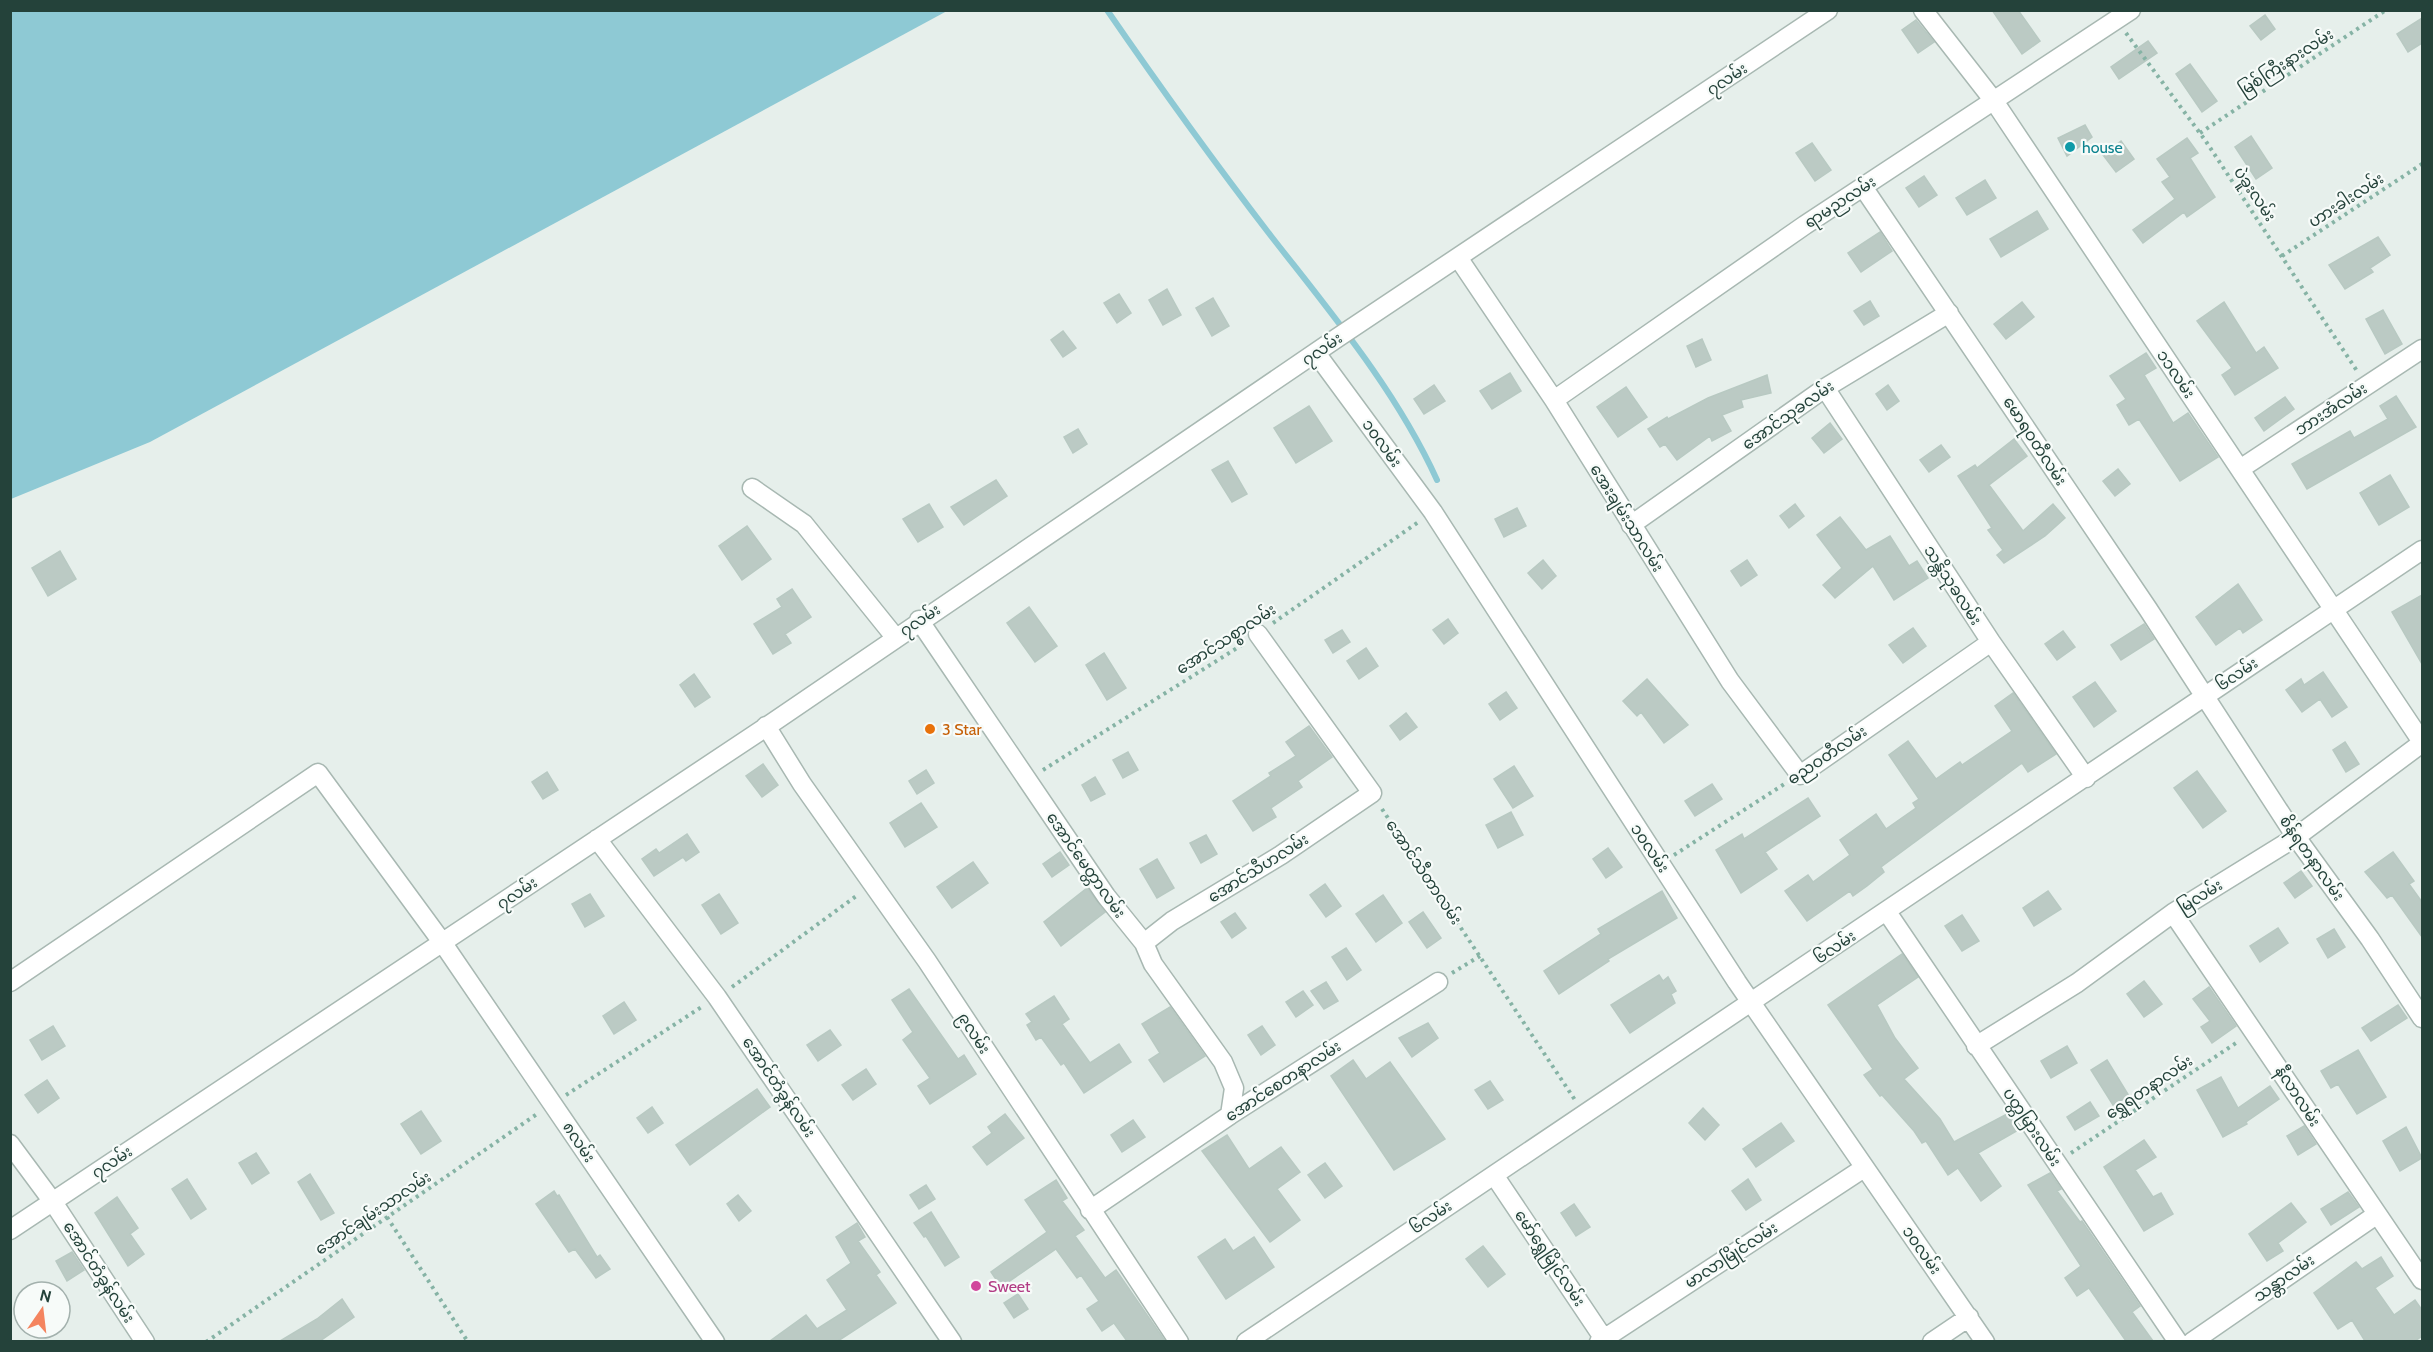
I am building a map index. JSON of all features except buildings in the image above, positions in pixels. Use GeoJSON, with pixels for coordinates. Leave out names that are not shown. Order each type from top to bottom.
{"type":"FeatureCollection","features":[{"type":"Feature","properties":{"kind":"street","name":"၇လမ်း"},"geometry":{"type":"LineString","coordinates":[[10,1230],[766,726],[1337,338],[1459,259],[1828,10]]}},
{"type":"Feature","properties":{"kind":"street","name":"၁၁လမ်း"},"geometry":{"type":"LineString","coordinates":[[1923,10],[1994,101],[2422,743]]}},
{"type":"Feature","properties":{"kind":"street","name":"ရာမညလမ်း"},"geometry":{"type":"LineString","coordinates":[[1554,400],[1863,187],[2124,16]]}},
{"type":"Feature","properties":{"kind":"street","name":"မောရဝတီလမ်း"},"geometry":{"type":"LineString","coordinates":[[1863,187],[2205,696]]}},
{"type":"Feature","properties":{"kind":"street","name":"အေးချမ်းသာလမ်း"},"geometry":{"type":"LineString","coordinates":[[1459,259],[1554,400],[1730,681],[1800,775]]}},
{"type":"Feature","properties":{"kind":"street","name":"အောင်သုခလမ်း"},"geometry":{"type":"LineString","coordinates":[[1631,525],[1826,388],[1949,314]]}},
{"type":"Feature","properties":{"kind":"street","name":"ဘားအံလမ်း"},"geometry":{"type":"LineString","coordinates":[[2240,469],[2422,350]]}},
{"type":"Feature","properties":{"kind":"street","name":"၁၀လမ်း"},"geometry":{"type":"LineString","coordinates":[[1316,353],[1433,512],[1737,982],[1985,1341]]}},
{"type":"Feature","properties":{"kind":"street","name":"သန္တိသုခလမ်း"},"geometry":{"type":"LineString","coordinates":[[1826,388],[1991,642],[2085,778]]}},
{"type":"Feature","properties":{"kind":"street"},"geometry":{"type":"LineString","coordinates":[[752,488],[804,524],[895,637]]}},
{"type":"Feature","properties":{"kind":"street","name":"၆လမ်း"},"geometry":{"type":"LineString","coordinates":[[1246,1341],[2422,550]]}},
{"type":"Feature","properties":{"kind":"street","name":"အောင်မေတ္တာလမ်း"},"geometry":{"type":"LineString","coordinates":[[919,621],[1106,896],[1144,943],[1153,964],[1223,1062],[1234,1088],[1230,1115]]}},
{"type":"Feature","properties":{"kind":"street"},"geometry":{"type":"LineString","coordinates":[[1258,634],[1372,793]]}},
{"type":"Feature","properties":{"kind":"street","name":"ဓညဝတီလမ်း"},"geometry":{"type":"LineString","coordinates":[[1800,775],[1991,642]]}},
{"type":"Feature","properties":{"kind":"street","name":"စိန်ရတနာလမ်း"},"geometry":{"type":"LineString","coordinates":[[2205,696],[2296,837],[2370,939],[2422,1018]]}},
{"type":"Feature","properties":{"kind":"street","name":"၉လမ်း"},"geometry":{"type":"LineString","coordinates":[[766,726],[802,784],[920,952],[1179,1341]]}},
{"type":"Feature","properties":{"kind":"street","name":"မြလမ်း"},"geometry":{"type":"LineString","coordinates":[[1976,1046],[2077,983],[2173,912],[2296,837],[2422,743]]}},
{"type":"Feature","properties":{"kind":"street","name":"၈လမ်း"},"geometry":{"type":"LineString","coordinates":[[10,982],[318,773],[442,942],[715,1341]]}},
{"type":"Feature","properties":{"kind":"street","name":"အောင်သီဟလမ်း"},"geometry":{"type":"LineString","coordinates":[[1144,943],[1172,921],[1281,855],[1372,793]]}},
{"type":"Feature","properties":{"kind":"street","name":"အောင်တံခွန်လမ်း"},"geometry":{"type":"LineString","coordinates":[[597,839],[717,997],[952,1341]]}},
{"type":"Feature","properties":{"kind":"street","name":"ပတ္တမြားလမ်း"},"geometry":{"type":"LineString","coordinates":[[1887,912],[2178,1341]]}},
{"type":"Feature","properties":{"kind":"street","name":"နီလာလမ်း"},"geometry":{"type":"LineString","coordinates":[[2173,912],[2422,1280]]}},
{"type":"Feature","properties":{"kind":"street","name":"အောင်စေတနာလမ်း"},"geometry":{"type":"LineString","coordinates":[[1090,1210],[1230,1115],[1438,982]]}},
{"type":"Feature","properties":{"kind":"street","name":"အောင်တံခွန်လမ်း"},"geometry":{"type":"LineString","coordinates":[[10,1144],[53,1202],[145,1341]]}},
{"type":"Feature","properties":{"kind":"street","name":"မာလာမြိုင်လမ်း"},"geometry":{"type":"LineString","coordinates":[[1603,1340],[1864,1168]]}},
{"type":"Feature","properties":{"kind":"street","name":"မော်ရွှေမြိုင်လမ်း"},"geometry":{"type":"LineString","coordinates":[[1494,1175],[1603,1340]]}},
{"type":"Feature","properties":{"kind":"street","name":"သန္တာလမ်း"},"geometry":{"type":"LineString","coordinates":[[2192,1341],[2376,1215]]}},
{"type":"Feature","properties":{"kind":"street"},"geometry":{"type":"LineString","coordinates":[[1932,1341],[1969,1317]]}},
{"type":"Feature","properties":{"kind":"path","name":"မြစ်ကြီးနားလမ်း"},"geometry":{"type":"LineString","coordinates":[[2200,133],[2386,10]]}},
{"type":"Feature","properties":{"kind":"path","name":"ပဲခူးလမ်း"},"geometry":{"type":"LineString","coordinates":[[2124,16],[2367,386]]}},
{"type":"Feature","properties":{"kind":"path","name":"ဟားခါးလမ်း"},"geometry":{"type":"LineString","coordinates":[[2282,256],[2422,164]]}},
{"type":"Feature","properties":{"kind":"path","name":"အောင်သစ္စာလမ်း"},"geometry":{"type":"LineString","coordinates":[[1027,780],[1258,634],[1433,512]]}},
{"type":"Feature","properties":{"kind":"path","name":"ဓညဝတီလမ်း"},"geometry":{"type":"LineString","coordinates":[[1661,864],[1800,775]]}},
{"type":"Feature","properties":{"kind":"path","name":"အောင်သီတာလမ်း"},"geometry":{"type":"LineString","coordinates":[[1372,793],[1585,1115]]}},
{"type":"Feature","properties":{"kind":"path"},"geometry":{"type":"LineString","coordinates":[[1438,982],[1479,956]]}},
{"type":"Feature","properties":{"kind":"path","name":"ရွှေရတနာလမ်း"},"geometry":{"type":"LineString","coordinates":[[2056,1163],[2255,1030]]}},
{"type":"Feature","properties":{"kind":"path","name":"အောင်ချမ်းသာလမ်း"},"geometry":{"type":"LineString","coordinates":[[206,1341],[553,1104]]}},
{"type":"Feature","properties":{"kind":"path"},"geometry":{"type":"LineString","coordinates":[[387,1217],[468,1341]]}},
{"type":"Feature","properties":{"kind":"water"},"geometry":{"type":"Polygon","coordinates":[[[11,10],[947,11],[150,442],[11,499],[11,10]]]}},
{"type":"Feature","properties":{"kind":"waterway"},"geometry":{"type":"LineString","coordinates":[[1107,10],[1229,180],[1361,353],[1402,415],[1437,480]]}},
{"type":"Feature","properties":{"kind":"place","name":"house"},"geometry":{"type":"Point","coordinates":[2070,147]}},
{"type":"Feature","properties":{"kind":"place","name":"3 Star"},"geometry":{"type":"Point","coordinates":[930,729]}},
{"type":"Feature","properties":{"kind":"place","name":"Sweet"},"geometry":{"type":"Point","coordinates":[976,1286]}}]}
